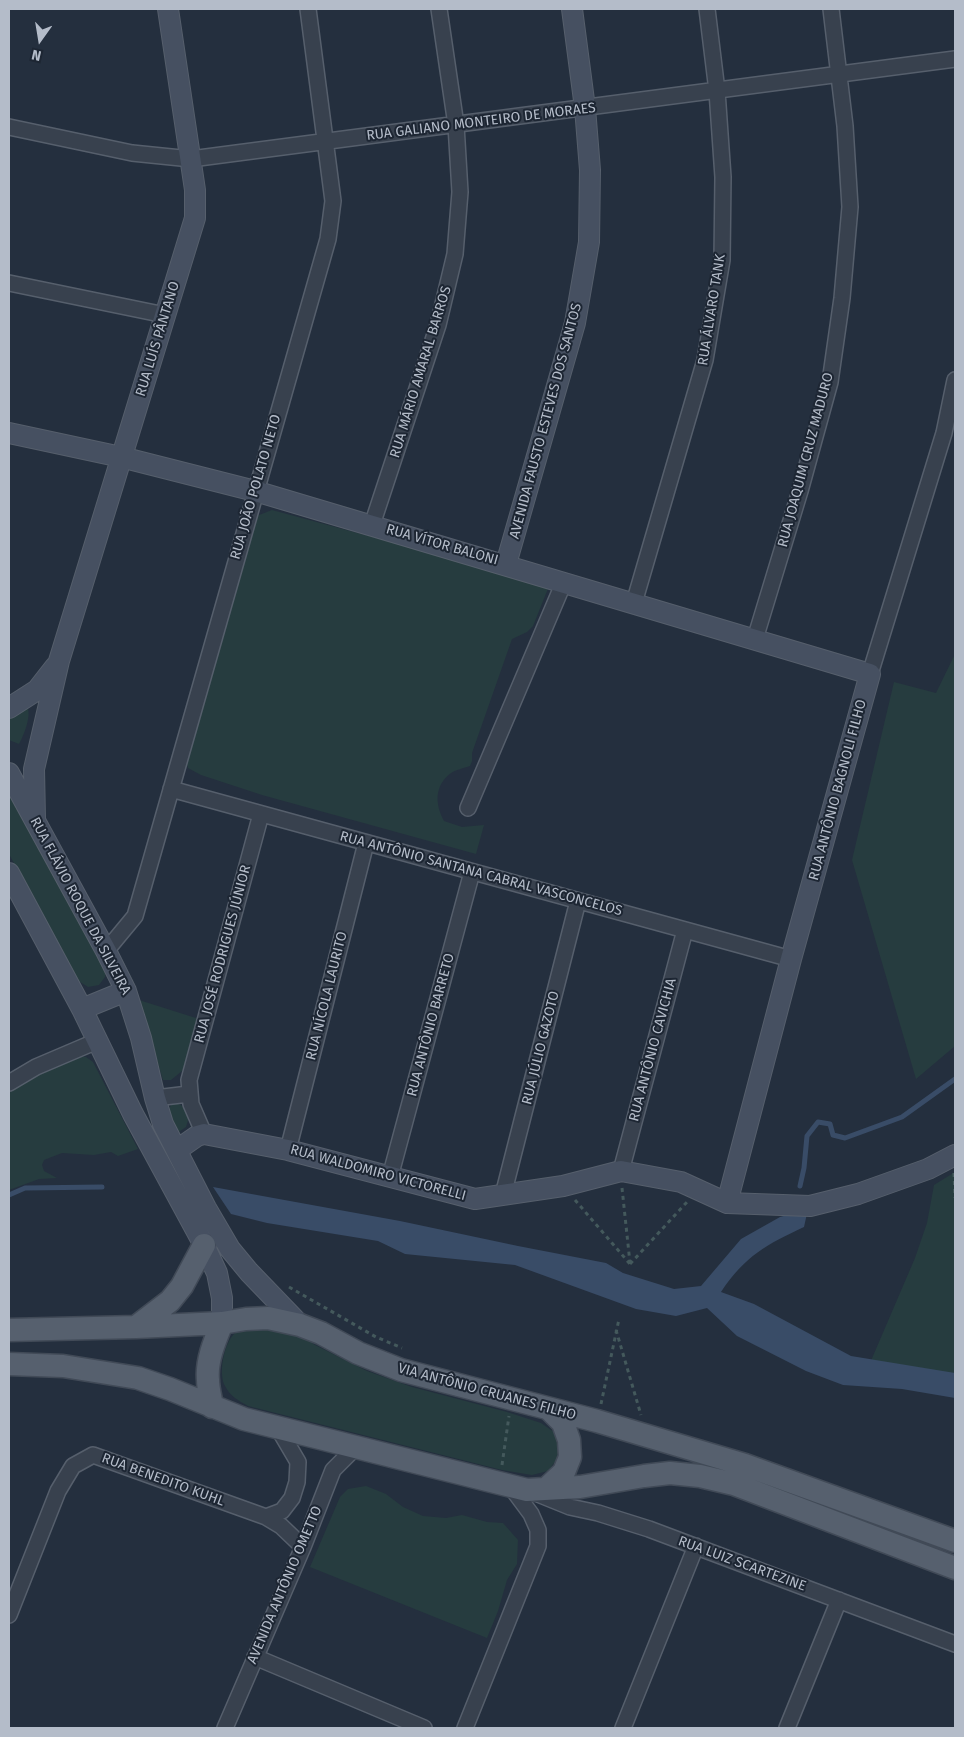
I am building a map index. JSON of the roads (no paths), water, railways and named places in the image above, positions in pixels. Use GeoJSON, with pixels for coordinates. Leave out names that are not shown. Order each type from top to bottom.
{"type":"FeatureCollection","features":[{"type":"Feature","properties":{"kind":"main road"},"geometry":{"type":"LineString","coordinates":[[136,1327],[170,1301],[182,1286],[204,1245]]}},
{"type":"Feature","properties":{"kind":"main road","name":"VIA ANTÔNIO CRUANES FILHO"},"geometry":{"type":"LineString","coordinates":[[9,1330],[136,1327],[222,1323],[268,1318],[300,1325],[321,1333],[358,1353],[401,1370],[606,1424],[745,1465],[955,1541]]}},
{"type":"Feature","properties":{"kind":"main road"},"geometry":{"type":"LineString","coordinates":[[212,1407],[208,1379],[209,1365],[222,1323]]}},
{"type":"Feature","properties":{"kind":"main road"},"geometry":{"type":"LineString","coordinates":[[9,1364],[63,1366],[138,1378],[244,1419],[355,1448],[522,1484],[580,1487],[670,1473],[700,1476],[734,1484],[955,1568]]}},
{"type":"Feature","properties":{"kind":"main road"},"geometry":{"type":"LineString","coordinates":[[522,1484],[564,1472],[570,1458],[569,1440],[563,1423],[549,1409]]}},
{"type":"Feature","properties":{"kind":"street","name":"RUA LUÍS PÂNTANO"},"geometry":{"type":"LineString","coordinates":[[34,819],[34,769],[59,661],[195,218],[195,190],[191,159],[168,9]]}},
{"type":"Feature","properties":{"kind":"street","name":"RUA JOÃO POLATO NETO"},"geometry":{"type":"LineString","coordinates":[[106,951],[135,916],[328,239],[333,201],[308,9]]}},
{"type":"Feature","properties":{"kind":"street","name":"RUA MÁRIO AMARAL BARROS"},"geometry":{"type":"LineString","coordinates":[[372,525],[438,325],[455,254],[460,192],[456,125],[439,9]]}},
{"type":"Feature","properties":{"kind":"street","name":"AVENIDA FAUSTO ESTEVES DOS SANTOS"},"geometry":{"type":"LineString","coordinates":[[506,564],[577,314],[589,242],[590,170],[585,108],[572,9]]}},
{"type":"Feature","properties":{"kind":"street","name":"RUA ÁLVARO TANK"},"geometry":{"type":"LineString","coordinates":[[634,603],[706,360],[722,260],[723,177],[717,91],[707,9]]}},
{"type":"Feature","properties":{"kind":"street","name":"RUA JOAQUIM CRUZ MADURO"},"geometry":{"type":"LineString","coordinates":[[755,639],[800,492],[830,382],[841,307],[850,207],[845,126],[830,9]]}},
{"type":"Feature","properties":{"kind":"street","name":"RUA GALIANO MONTEIRO DE MORAES"},"geometry":{"type":"LineString","coordinates":[[9,127],[132,153],[191,159],[955,59]]}},
{"type":"Feature","properties":{"kind":"street"},"geometry":{"type":"LineString","coordinates":[[9,283],[165,315]]}},
{"type":"Feature","properties":{"kind":"street","name":"RUA ANTÔNIO BAGNOLI FILHO"},"geometry":{"type":"LineString","coordinates":[[727,1202],[791,959],[870,674],[944,433],[955,380]]}},
{"type":"Feature","properties":{"kind":"street","name":"RUA VÍTOR BALONI"},"geometry":{"type":"LineString","coordinates":[[10,434],[121,456],[255,491],[506,564],[870,674]]}},
{"type":"Feature","properties":{"kind":"street"},"geometry":{"type":"LineString","coordinates":[[468,808],[564,582]]}},
{"type":"Feature","properties":{"kind":"street","name":"RUA LUÍS PÂNTANO"},"geometry":{"type":"LineString","coordinates":[[9,708],[37,690],[59,661]]}},
{"type":"Feature","properties":{"kind":"street","name":"RUA FLÁVIO ROQUE DA SILVEIRA"},"geometry":{"type":"LineString","coordinates":[[9,773],[126,991],[141,1038],[163,1124],[206,1208],[230,1249],[300,1325]]}},
{"type":"Feature","properties":{"kind":"street","name":"RUA ANTÔNIO SANTANA CABRAL VASCONCELOS"},"geometry":{"type":"LineString","coordinates":[[171,790],[791,959]]}},
{"type":"Feature","properties":{"kind":"street","name":"RUA JOSÉ RODRIGUES JÚNIOR"},"geometry":{"type":"LineString","coordinates":[[204,1134],[191,1104],[189,1080],[261,814]]}},
{"type":"Feature","properties":{"kind":"street","name":"RUA NÍCOLA LAURITO"},"geometry":{"type":"LineString","coordinates":[[288,1150],[366,842]]}},
{"type":"Feature","properties":{"kind":"street","name":"RUA ANTÔNIO BARRETO"},"geometry":{"type":"LineString","coordinates":[[390,1177],[472,872]]}},
{"type":"Feature","properties":{"kind":"street"},"geometry":{"type":"LineString","coordinates":[[11,882],[82,1009],[133,1114],[204,1245],[216,1273],[222,1298],[222,1323]]}},
{"type":"Feature","properties":{"kind":"street","name":"RUA JÚLIO GAZOTO"},"geometry":{"type":"LineString","coordinates":[[503,1194],[578,900]]}},
{"type":"Feature","properties":{"kind":"street","name":"RUA ANTÔNIO CAVICHIA"},"geometry":{"type":"LineString","coordinates":[[621,1171],[685,930]]}},
{"type":"Feature","properties":{"kind":"street"},"geometry":{"type":"LineString","coordinates":[[82,1009],[126,991]]}},
{"type":"Feature","properties":{"kind":"street"},"geometry":{"type":"LineString","coordinates":[[9,1083],[36,1068],[97,1041]]}},
{"type":"Feature","properties":{"kind":"street"},"geometry":{"type":"LineString","coordinates":[[155,1098],[189,1094]]}},
{"type":"Feature","properties":{"kind":"street"},"geometry":{"type":"LineString","coordinates":[[177,1150],[197,1136],[204,1134]]}},
{"type":"Feature","properties":{"kind":"street","name":"RUA WALDOMIRO VICTORELLI"},"geometry":{"type":"LineString","coordinates":[[204,1134],[288,1150],[475,1199],[563,1186],[621,1171],[681,1182],[727,1202],[810,1206],[858,1194],[928,1169],[955,1155]]}},
{"type":"Feature","properties":{"kind":"street"},"geometry":{"type":"LineString","coordinates":[[266,1517],[282,1511],[292,1498],[297,1482],[298,1462],[278,1428]]}},
{"type":"Feature","properties":{"kind":"street","name":"AVENIDA ANTÔNIO OMETTO"},"geometry":{"type":"LineString","coordinates":[[225,1728],[303,1547],[333,1470],[355,1448]]}},
{"type":"Feature","properties":{"kind":"street","name":"RUA BENEDITO KUHL"},"geometry":{"type":"LineString","coordinates":[[9,1615],[13,1592],[58,1491],[73,1466],[93,1455],[266,1517],[281,1526],[303,1547]]}},
{"type":"Feature","properties":{"kind":"street"},"geometry":{"type":"LineString","coordinates":[[465,1728],[538,1546],[538,1530],[522,1484]]}},
{"type":"Feature","properties":{"kind":"street","name":"RUA LUIZ SCARTEZINE"},"geometry":{"type":"LineString","coordinates":[[522,1484],[570,1507],[621,1520],[696,1546],[955,1644]]}},
{"type":"Feature","properties":{"kind":"street"},"geometry":{"type":"LineString","coordinates":[[623,1728],[696,1546]]}},
{"type":"Feature","properties":{"kind":"street"},"geometry":{"type":"LineString","coordinates":[[788,1728],[840,1600]]}},
{"type":"Feature","properties":{"kind":"street"},"geometry":{"type":"LineString","coordinates":[[255,1657],[424,1728]]}},
{"type":"Feature","properties":{"kind":"water"},"geometry":{"type":"Polygon","coordinates":[[[213,1187],[400,1221],[606,1263],[623,1273],[674,1289],[701,1286],[741,1239],[780,1217],[808,1209],[804,1227],[758,1252],[739,1269],[721,1292],[754,1304],[851,1356],[955,1373],[955,1398],[902,1389],[843,1385],[806,1371],[737,1336],[707,1308],[676,1316],[636,1309],[515,1265],[405,1254],[378,1241],[267,1223],[231,1214],[213,1187]]]}},
{"type":"Feature","properties":{"kind":"waterway"},"geometry":{"type":"LineString","coordinates":[[800,1186],[807,1136],[818,1122],[830,1124],[833,1135],[845,1138],[902,1117],[955,1079]]}},
{"type":"Feature","properties":{"kind":"waterway"},"geometry":{"type":"LineString","coordinates":[[9,1195],[25,1188],[102,1187]]}}]}
